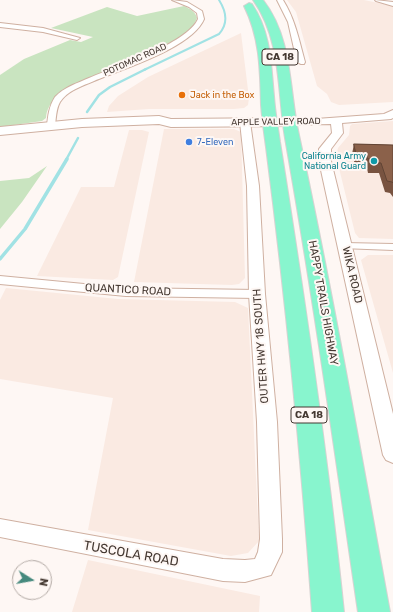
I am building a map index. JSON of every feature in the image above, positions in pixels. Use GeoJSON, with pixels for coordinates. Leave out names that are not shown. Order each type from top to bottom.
{"type":"FeatureCollection","features":[{"type":"Feature","properties":{"kind":"main road","name":"HAPPY TRAILS HIGHWAY"},"geometry":{"type":"LineString","coordinates":[[245,0],[255,15],[263,44],[279,119],[314,247],[344,421],[374,612]]}},
{"type":"Feature","properties":{"kind":"main road","name":"HAPPY TRAILS HIGHWAY"},"geometry":{"type":"LineString","coordinates":[[258,0],[269,15],[277,35],[279,119],[284,218],[310,425],[328,612]]}},
{"type":"Feature","properties":{"kind":"main road","name":"APPLE VALLEY ROAD"},"geometry":{"type":"LineString","coordinates":[[0,131],[51,126],[159,120],[172,116],[279,119]]}},
{"type":"Feature","properties":{"kind":"main road","name":"APPLE VALLEY ROAD"},"geometry":{"type":"LineString","coordinates":[[159,120],[171,123],[245,122],[279,119]]}},
{"type":"Feature","properties":{"kind":"street","name":"POTOMAC ROAD"},"geometry":{"type":"LineString","coordinates":[[51,126],[52,108],[63,94],[77,86],[184,38],[192,31],[198,24],[201,17],[200,12],[193,7],[175,0]]}},
{"type":"Feature","properties":{"kind":"street"},"geometry":{"type":"LineString","coordinates":[[280,0],[291,21],[301,62]]}},
{"type":"Feature","properties":{"kind":"street"},"geometry":{"type":"LineString","coordinates":[[378,0],[393,4]]}},
{"type":"Feature","properties":{"kind":"street"},"geometry":{"type":"LineString","coordinates":[[0,25],[43,30],[77,38]]}},
{"type":"Feature","properties":{"kind":"street","name":"APPLE VALLEY ROAD"},"geometry":{"type":"LineString","coordinates":[[382,112],[393,113],[387,117],[336,121],[279,119],[382,112]]}},
{"type":"Feature","properties":{"kind":"street","name":"WIKA ROAD"},"geometry":{"type":"LineString","coordinates":[[336,121],[338,133],[325,149],[325,161],[391,434],[393,455]]}},
{"type":"Feature","properties":{"kind":"street","name":"OUTER HWY 18 SOUTH"},"geometry":{"type":"LineString","coordinates":[[245,122],[253,186],[257,294],[268,422],[271,539],[270,552],[263,568]]}},
{"type":"Feature","properties":{"kind":"street"},"geometry":{"type":"LineString","coordinates":[[345,246],[393,247]]}},
{"type":"Feature","properties":{"kind":"street","name":"QUANTICO ROAD"},"geometry":{"type":"LineString","coordinates":[[0,280],[126,292],[257,294]]}},
{"type":"Feature","properties":{"kind":"street","name":"TUSCOLA ROAD"},"geometry":{"type":"LineString","coordinates":[[0,528],[223,570],[245,571],[263,568]]}},
{"type":"Feature","properties":{"kind":"shaded area"},"geometry":{"type":"Polygon","coordinates":[[[287,0],[364,0],[393,6],[393,102],[339,105],[331,102],[327,94],[317,86],[296,12],[287,0]]]}},
{"type":"Feature","properties":{"kind":"shaded area"},"geometry":{"type":"Polygon","coordinates":[[[241,33],[249,98],[248,105],[244,108],[149,109],[107,112],[109,106],[118,96],[148,77],[241,33]]]}},
{"type":"Feature","properties":{"kind":"shaded area"},"geometry":{"type":"Polygon","coordinates":[[[393,121],[393,239],[359,238],[355,233],[336,156],[338,148],[349,135],[350,126],[352,124],[393,121]]]}},
{"type":"Feature","properties":{"kind":"shaded area"},"geometry":{"type":"Polygon","coordinates":[[[164,129],[234,129],[241,132],[245,278],[239,284],[134,282],[164,129]]]}},
{"type":"Feature","properties":{"kind":"shaded area"},"geometry":{"type":"Polygon","coordinates":[[[129,130],[142,130],[149,132],[118,277],[113,280],[37,276],[81,187],[114,187],[129,130]]]}},
{"type":"Feature","properties":{"kind":"shaded area"},"geometry":{"type":"Polygon","coordinates":[[[368,255],[393,255],[393,373],[361,260],[368,255]]]}},
{"type":"Feature","properties":{"kind":"shaded area"},"geometry":{"type":"Polygon","coordinates":[[[6,288],[118,299],[235,302],[248,308],[259,541],[248,553],[231,556],[88,530],[113,398],[0,379],[0,300],[6,288]]]}},
{"type":"Feature","properties":{"kind":"shaded area"},"geometry":{"type":"Polygon","coordinates":[[[88,560],[260,596],[259,612],[72,612],[88,560]]]}},
{"type":"Feature","properties":{"kind":"green space"},"geometry":{"type":"Polygon","coordinates":[[[184,6],[194,12],[197,18],[191,29],[174,41],[72,86],[55,99],[49,107],[46,118],[42,121],[0,127],[0,75],[24,59],[70,40],[81,42],[93,37],[51,28],[107,7],[137,16],[184,6]]]}},
{"type":"Feature","properties":{"kind":"green space"},"geometry":{"type":"Polygon","coordinates":[[[47,166],[22,202],[0,229],[0,181],[29,178],[47,166]]]}},
{"type":"Feature","properties":{"kind":"building"},"geometry":{"type":"Polygon","coordinates":[[[354,144],[393,145],[393,183],[387,181],[381,163],[370,162],[368,158],[357,157],[354,144]]]}},
{"type":"Feature","properties":{"kind":"waterway"},"geometry":{"type":"LineString","coordinates":[[144,70],[219,34],[225,21],[225,13],[219,0]]}},
{"type":"Feature","properties":{"kind":"waterway"},"geometry":{"type":"LineString","coordinates":[[87,112],[99,95],[110,87],[144,70]]}},
{"type":"Feature","properties":{"kind":"waterway"},"geometry":{"type":"LineString","coordinates":[[66,160],[78,138]]}},
{"type":"Feature","properties":{"kind":"waterway"},"geometry":{"type":"LineString","coordinates":[[0,259],[25,229],[67,159]]}},
{"type":"Feature","properties":{"kind":"place","name":"Jack in the Box"},"geometry":{"type":"Point","coordinates":[182,95]}},
{"type":"Feature","properties":{"kind":"place","name":"7-Eleven"},"geometry":{"type":"Point","coordinates":[189,142]}},
{"type":"Feature","properties":{"kind":"place","name":"California Army National Guard"},"geometry":{"type":"Point","coordinates":[374,161]}}]}
